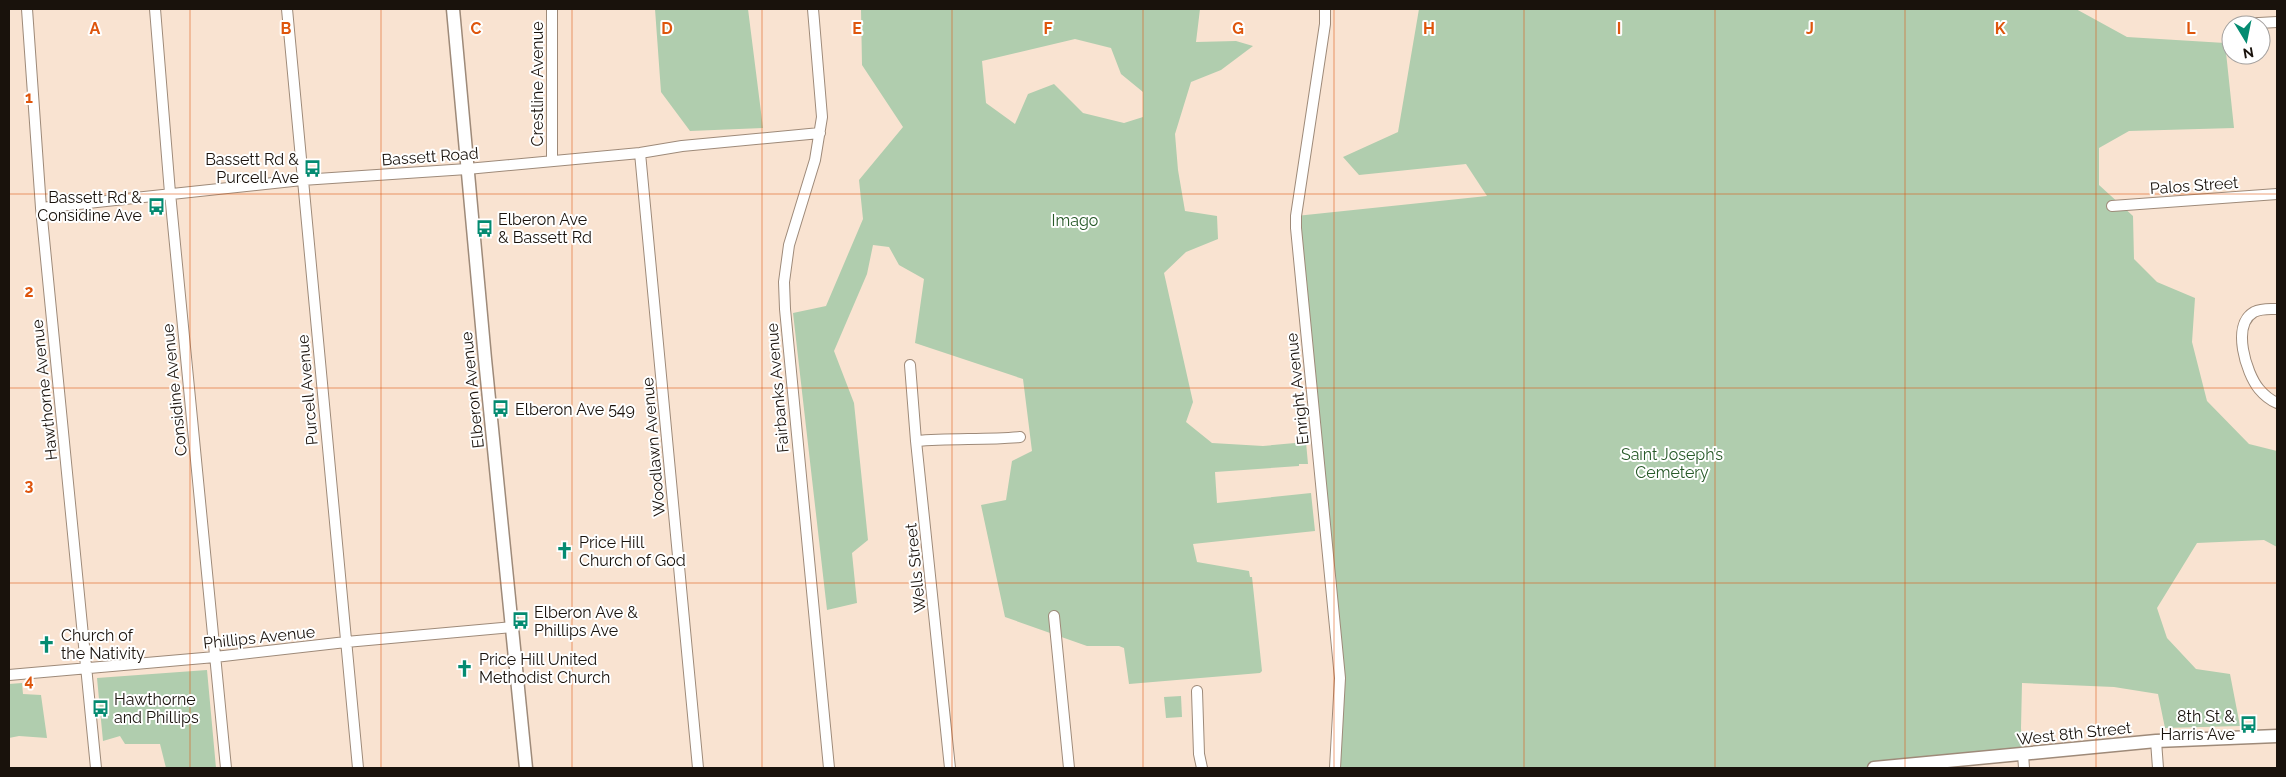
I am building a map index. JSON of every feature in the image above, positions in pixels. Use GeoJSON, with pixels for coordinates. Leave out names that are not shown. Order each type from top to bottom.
{"type":"FeatureCollection","features":[{"type":"Feature","properties":{"kind":"street","name":"Hawthorne Avenue"},"geometry":{"type":"LineString","coordinates":[[27,9],[41,208],[96,768]]}},
{"type":"Feature","properties":{"kind":"street","name":"Considine Avenue"},"geometry":{"type":"LineString","coordinates":[[155,9],[170,193],[226,768]]}},
{"type":"Feature","properties":{"kind":"street","name":"Purcell Avenue"},"geometry":{"type":"LineString","coordinates":[[287,9],[358,768]]}},
{"type":"Feature","properties":{"kind":"street","name":"Elberon Avenue"},"geometry":{"type":"LineString","coordinates":[[453,9],[526,768]]}},
{"type":"Feature","properties":{"kind":"street","name":"Crestline Avenue"},"geometry":{"type":"LineString","coordinates":[[552,9],[552,160]]}},
{"type":"Feature","properties":{"kind":"street","name":"Fairbanks Avenue"},"geometry":{"type":"LineString","coordinates":[[813,9],[822,97],[820,133],[815,160],[789,245],[784,282],[829,768]]}},
{"type":"Feature","properties":{"kind":"street","name":"Enright Avenue"},"geometry":{"type":"LineString","coordinates":[[1325,9],[1325,24],[1296,216],[1296,228],[1340,678],[1336,768]]}},
{"type":"Feature","properties":{"kind":"street","name":"Bassett Road"},"geometry":{"type":"LineString","coordinates":[[41,208],[302,180],[467,169],[640,153],[682,146],[820,133]]}},
{"type":"Feature","properties":{"kind":"street","name":"Woodlawn Avenue"},"geometry":{"type":"LineString","coordinates":[[640,153],[698,768]]}},
{"type":"Feature","properties":{"kind":"street","name":"Palos Street"},"geometry":{"type":"LineString","coordinates":[[2112,206],[2277,194]]}},
{"type":"Feature","properties":{"kind":"street"},"geometry":{"type":"LineString","coordinates":[[2277,308],[2256,311],[2244,321],[2241,337],[2248,363],[2258,388],[2277,403]]}},
{"type":"Feature","properties":{"kind":"street","name":"Wells Street"},"geometry":{"type":"LineString","coordinates":[[910,365],[916,441],[950,768]]}},
{"type":"Feature","properties":{"kind":"street"},"geometry":{"type":"LineString","coordinates":[[916,441],[951,438],[996,439],[1020,437]]}},
{"type":"Feature","properties":{"kind":"street"},"geometry":{"type":"LineString","coordinates":[[1054,616],[1069,768]]}},
{"type":"Feature","properties":{"kind":"street","name":"Phillips Avenue"},"geometry":{"type":"LineString","coordinates":[[9,675],[216,657],[346,642],[512,627]]}},
{"type":"Feature","properties":{"kind":"street"},"geometry":{"type":"LineString","coordinates":[[1197,691],[1199,754],[1202,768]]}},
{"type":"Feature","properties":{"kind":"street","name":"West 8th Street"},"geometry":{"type":"LineString","coordinates":[[1874,768],[2156,741],[2277,736]]}},
{"type":"Feature","properties":{"kind":"street"},"geometry":{"type":"LineString","coordinates":[[2156,741],[2158,768]]}},
{"type":"Feature","properties":{"kind":"street"},"geometry":{"type":"LineString","coordinates":[[2023,754],[2024,768]]}},
{"type":"Feature","properties":{"kind":"green space"},"geometry":{"type":"Polygon","coordinates":[[[655,9],[748,9],[763,128],[690,131],[661,92],[655,9]]]}},
{"type":"Feature","properties":{"kind":"green space","name":"Imago"},"geometry":{"type":"Polygon","coordinates":[[[861,9],[1200,9],[1196,42],[1236,41],[1253,46],[1221,70],[1191,82],[1175,134],[1178,170],[1185,211],[1217,216],[1218,239],[1186,252],[1164,273],[1193,402],[1186,422],[1212,443],[1263,446],[1306,442],[1308,464],[1215,472],[1217,503],[1311,493],[1315,531],[1193,544],[1197,562],[1249,571],[1250,577],[1252,577],[1262,671],[1260,673],[1129,684],[1124,648],[1119,646],[1087,646],[1005,617],[981,505],[1006,500],[1012,461],[1032,451],[1023,379],[915,343],[924,279],[899,265],[889,247],[873,245],[867,274],[834,351],[854,403],[868,540],[852,553],[857,603],[827,610],[793,313],[826,306],[863,219],[859,180],[903,127],[862,65],[861,9]],[[1075,39],[982,61],[986,103],[1015,124],[1028,94],[1054,84],[1083,113],[1124,123],[1143,117],[1143,92],[1121,74],[1111,48],[1075,39]]]}},
{"type":"Feature","properties":{"kind":"green space","name":"Saint Joseph’s Cemetery"},"geometry":{"type":"Polygon","coordinates":[[[1419,9],[2076,9],[2127,37],[2221,43],[2221,65],[2227,65],[2234,128],[2129,131],[2099,148],[2099,185],[2133,216],[2134,259],[2157,282],[2195,298],[2192,342],[2207,401],[2249,444],[2277,451],[2277,547],[2264,540],[2197,543],[2157,608],[2167,638],[2196,669],[2230,674],[2240,726],[2165,728],[2158,694],[2114,687],[2022,683],[2021,728],[2023,754],[1874,768],[1335,768],[1340,698],[1296,216],[1487,196],[1466,164],[1359,175],[1343,157],[1398,132],[1419,9]]]}},
{"type":"Feature","properties":{"kind":"green space"},"geometry":{"type":"Polygon","coordinates":[[[207,670],[216,768],[166,768],[160,744],[125,744],[120,736],[103,741],[97,678],[207,670]]]}},
{"type":"Feature","properties":{"kind":"green space"},"geometry":{"type":"Polygon","coordinates":[[[22,683],[23,694],[41,695],[47,738],[19,736],[9,738],[9,684],[22,683]]]}},
{"type":"Feature","properties":{"kind":"green space"},"geometry":{"type":"Polygon","coordinates":[[[1181,696],[1182,717],[1166,718],[1164,697],[1181,696]]]}},
{"type":"Feature","properties":{"kind":"place","name":"Bassett Rd & Purcell Ave"},"geometry":{"type":"Point","coordinates":[313,168]}},
{"type":"Feature","properties":{"kind":"place","name":"Bassett Rd & Considine Ave"},"geometry":{"type":"Point","coordinates":[156,206]}},
{"type":"Feature","properties":{"kind":"place","name":"Elberon Ave & Bassett Rd"},"geometry":{"type":"Point","coordinates":[484,228]}},
{"type":"Feature","properties":{"kind":"place","name":"Elberon Ave 549"},"geometry":{"type":"Point","coordinates":[501,409]}},
{"type":"Feature","properties":{"kind":"place","name":"Price Hill Church of God"},"geometry":{"type":"Point","coordinates":[565,551]}},
{"type":"Feature","properties":{"kind":"place","name":"Elberon Ave & Phillips Ave"},"geometry":{"type":"Point","coordinates":[520,621]}},
{"type":"Feature","properties":{"kind":"place","name":"Church of the Nativity"},"geometry":{"type":"Point","coordinates":[47,644]}},
{"type":"Feature","properties":{"kind":"place","name":"Price Hill United Methodist Church"},"geometry":{"type":"Point","coordinates":[465,668]}},
{"type":"Feature","properties":{"kind":"place","name":"Hawthorne and Phillips"},"geometry":{"type":"Point","coordinates":[100,708]}},
{"type":"Feature","properties":{"kind":"place","name":"8th St & Harris Ave"},"geometry":{"type":"Point","coordinates":[2249,725]}}]}
